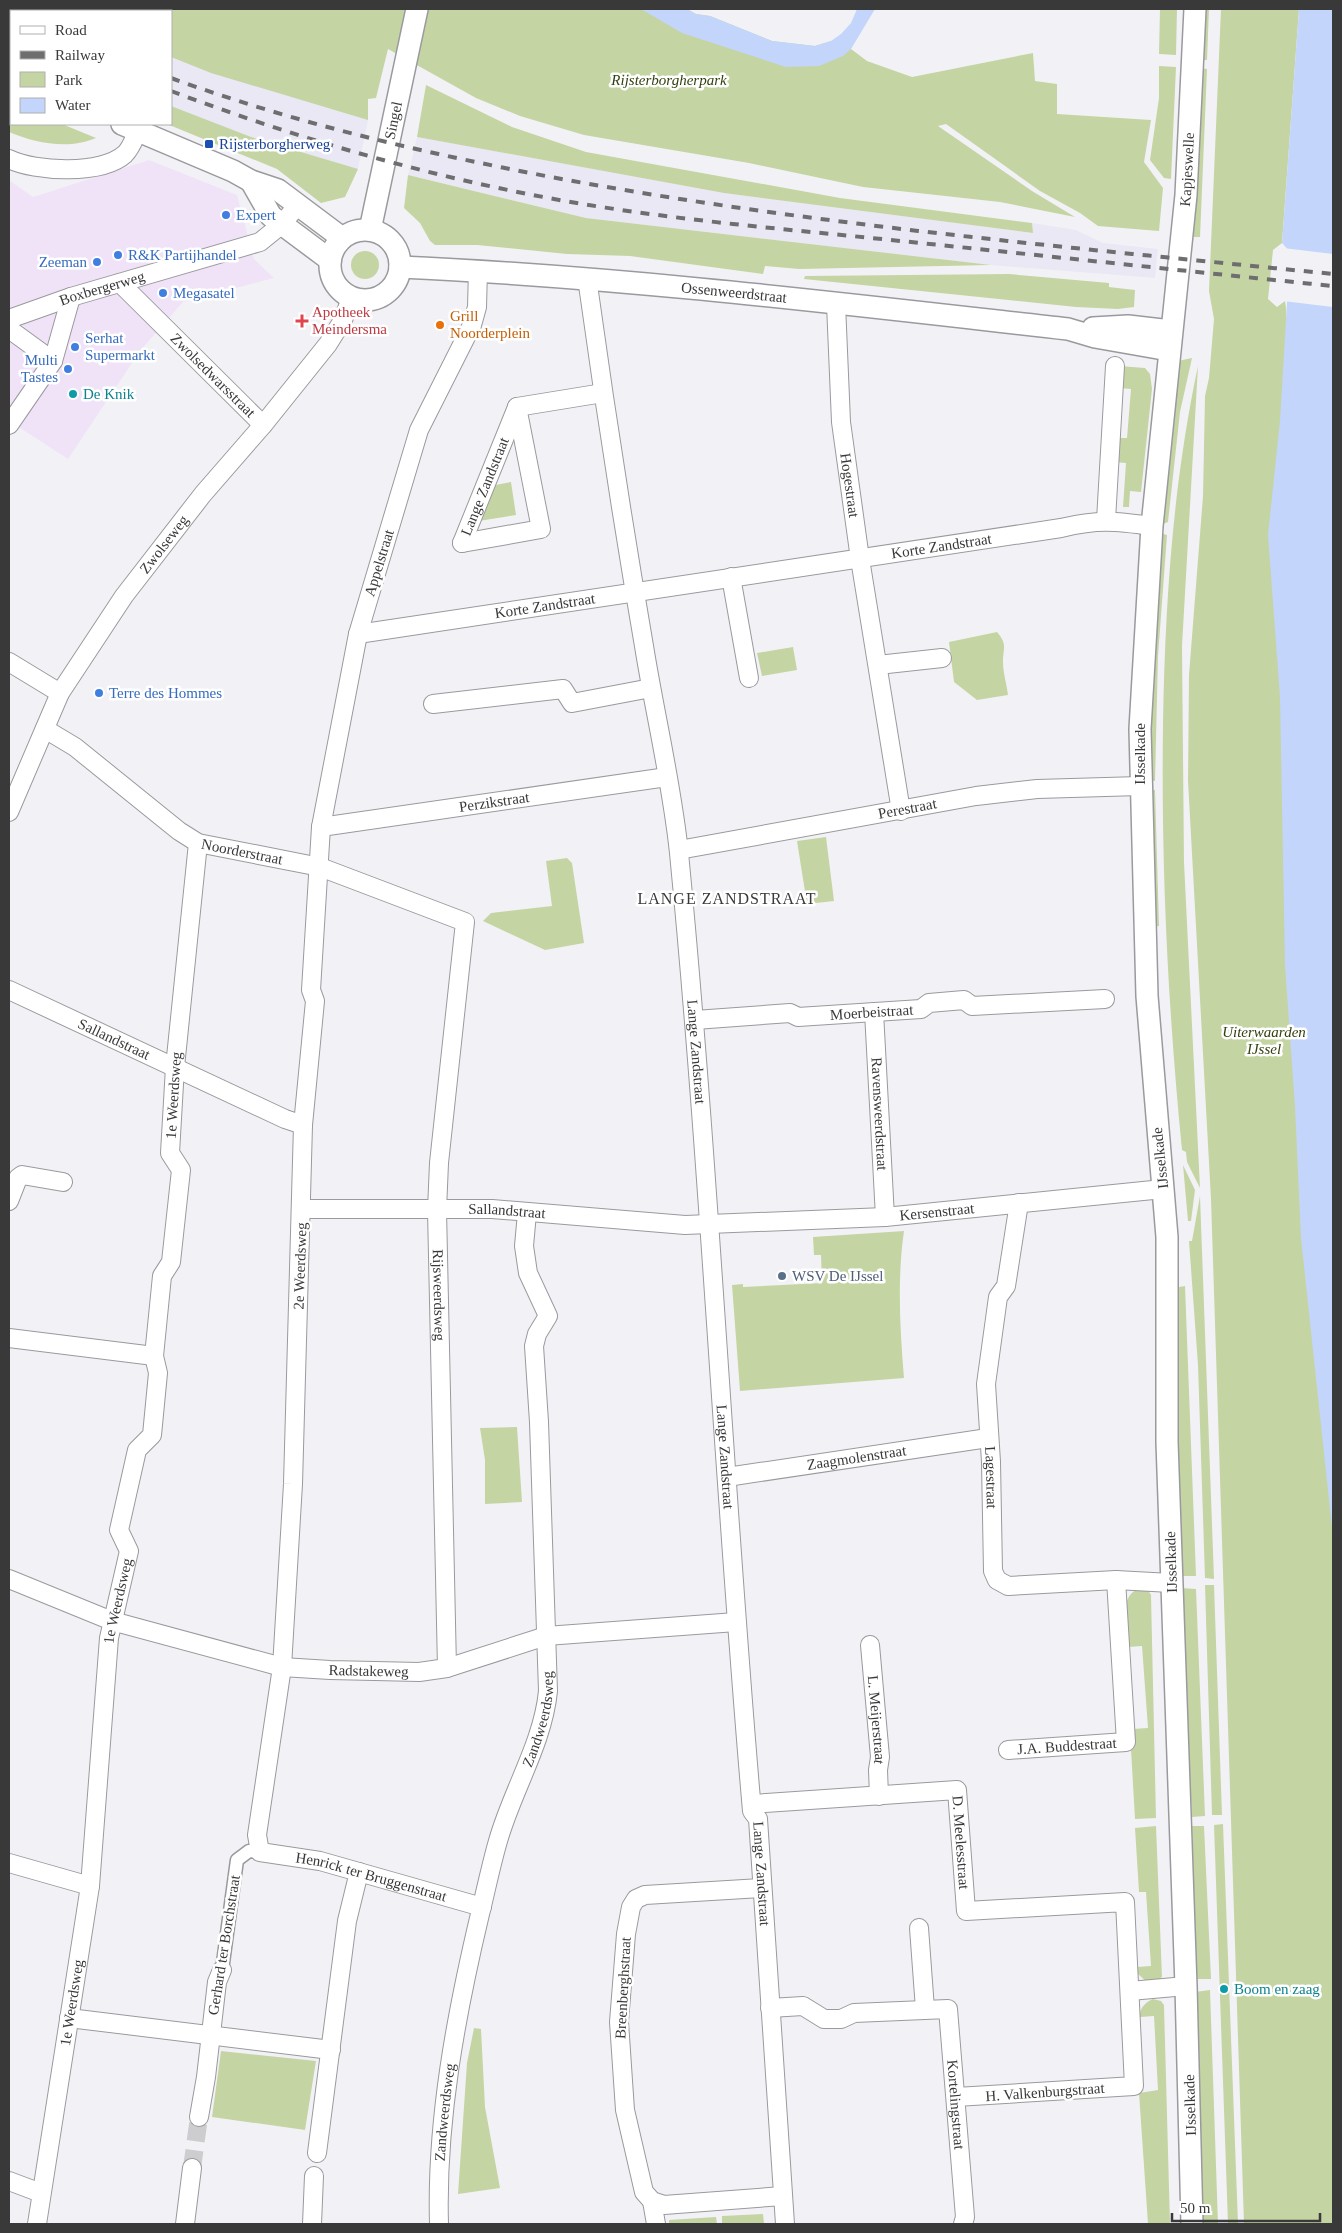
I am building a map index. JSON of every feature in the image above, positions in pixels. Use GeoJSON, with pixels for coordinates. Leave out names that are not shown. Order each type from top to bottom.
{"type":"FeatureCollection","features":[{"type":"Feature","properties":{"kind":"street","name":"Singel"},"geometry":{"type":"LineString","coordinates":[[370,230],[417,9]]}},
{"type":"Feature","properties":{"kind":"street","name":"Kapjeswelle"},"geometry":{"type":"LineString","coordinates":[[1170,340],[1186,196],[1195,9]]}},
{"type":"Feature","properties":{"kind":"street"},"geometry":{"type":"LineString","coordinates":[[9,158],[30,166],[50,170],[92,166],[123,156],[130,148],[130,127],[234,170],[250,181],[278,190],[342,238]]}},
{"type":"Feature","properties":{"kind":"street"},"geometry":{"type":"LineString","coordinates":[[250,181],[271,216],[330,260]]}},
{"type":"Feature","properties":{"kind":"street","name":"Boxbergerweg"},"geometry":{"type":"LineString","coordinates":[[9,319],[71,297],[260,242],[281,225],[298,205]]}},
{"type":"Feature","properties":{"kind":"street"},"geometry":{"type":"LineString","coordinates":[[358,230],[370,230],[382,234],[392,243],[398,254],[400,267],[392,287],[380,297],[366,300],[352,298],[334,283],[330,260],[334,248],[342,238],[358,230]]}},
{"type":"Feature","properties":{"kind":"street","name":"Ossenweerdstraat"},"geometry":{"type":"LineString","coordinates":[[400,267],[478,270],[588,278],[1068,330],[1095,337],[1170,340]]}},
{"type":"Feature","properties":{"kind":"street","name":"Appelstraat"},"geometry":{"type":"LineString","coordinates":[[320,867],[321,827],[358,634],[420,430],[472,325],[476,307],[478,270]]}},
{"type":"Feature","properties":{"kind":"street","name":"Lange Zandstraat"},"geometry":{"type":"LineString","coordinates":[[588,278],[603,393],[679,850],[695,1020],[736,1622],[752,1811],[758,1818],[785,2224]]}},
{"type":"Feature","properties":{"kind":"street","name":"Zwolsedwarsstraat"},"geometry":{"type":"LineString","coordinates":[[120,283],[263,425]]}},
{"type":"Feature","properties":{"kind":"street"},"geometry":{"type":"LineString","coordinates":[[10,423],[53,360],[71,297]]}},
{"type":"Feature","properties":{"kind":"street","name":"Zwolseweg"},"geometry":{"type":"LineString","coordinates":[[9,812],[60,693],[124,596],[203,494],[263,425],[333,337],[352,298]]}},
{"type":"Feature","properties":{"kind":"street","name":"Hogestraat"},"geometry":{"type":"LineString","coordinates":[[836,304],[841,422],[860,559],[901,811]]}},
{"type":"Feature","properties":{"kind":"street"},"geometry":{"type":"LineString","coordinates":[[9,329],[53,360]]}},
{"type":"Feature","properties":{"kind":"street","name":"IJsselkade"},"geometry":{"type":"LineString","coordinates":[[1170,340],[1152,526],[1143,654],[1140,786],[1148,1023],[1167,1237],[1167,1442],[1186,1986],[1192,2224]]}},
{"type":"Feature","properties":{"kind":"street"},"geometry":{"type":"LineString","coordinates":[[1106,520],[1115,366]]}},
{"type":"Feature","properties":{"kind":"street"},"geometry":{"type":"LineString","coordinates":[[517,407],[603,393]]}},
{"type":"Feature","properties":{"kind":"street","name":"Lange Zandstraat"},"geometry":{"type":"LineString","coordinates":[[517,407],[541,529],[462,543],[495,461],[517,407]]}},
{"type":"Feature","properties":{"kind":"street","name":"Korte Zandstraat"},"geometry":{"type":"LineString","coordinates":[[358,634],[1106,520],[1152,526]]}},
{"type":"Feature","properties":{"kind":"street"},"geometry":{"type":"LineString","coordinates":[[731,577],[749,678]]}},
{"type":"Feature","properties":{"kind":"street"},"geometry":{"type":"LineString","coordinates":[[878,665],[942,658]]}},
{"type":"Feature","properties":{"kind":"street"},"geometry":{"type":"LineString","coordinates":[[9,662],[60,693]]}},
{"type":"Feature","properties":{"kind":"street"},"geometry":{"type":"LineString","coordinates":[[433,704],[563,689],[572,704],[651,688]]}},
{"type":"Feature","properties":{"kind":"street","name":"Noorderstraat"},"geometry":{"type":"LineString","coordinates":[[46,729],[75,746],[179,831],[198,843],[320,867],[466,922]]}},
{"type":"Feature","properties":{"kind":"street","name":"Perzikstraat"},"geometry":{"type":"LineString","coordinates":[[321,827],[667,777]]}},
{"type":"Feature","properties":{"kind":"street","name":"Perestraat"},"geometry":{"type":"LineString","coordinates":[[679,850],[1007,792],[1140,786]]}},
{"type":"Feature","properties":{"kind":"street","name":"1e Weerdsweg"},"geometry":{"type":"LineString","coordinates":[[37,2224],[90,1886],[109,1638],[129,1550],[119,1530],[137,1450],[152,1435],[158,1373],[154,1356],[162,1276],[171,1262],[182,1170],[170,1153],[176,1067],[198,843]]}},
{"type":"Feature","properties":{"kind":"street","name":"2e Weerdsweg"},"geometry":{"type":"LineString","coordinates":[[282,1667],[292,1484],[302,1209],[303,1125],[315,1001],[311,990],[320,867]]}},
{"type":"Feature","properties":{"kind":"street","name":"Rijsweerdsweg"},"geometry":{"type":"LineString","coordinates":[[447,1668],[437,1210],[439,1163],[466,922]]}},
{"type":"Feature","properties":{"kind":"street","name":"Sallandstraat"},"geometry":{"type":"LineString","coordinates":[[9,990],[285,1119],[303,1125]]}},
{"type":"Feature","properties":{"kind":"street","name":"Moerbeistraat"},"geometry":{"type":"LineString","coordinates":[[695,1020],[790,1013],[798,1017],[921,1010],[929,1003],[964,1000],[972,1006],[1104,999]]}},
{"type":"Feature","properties":{"kind":"street","name":"Ravensweerdstraat"},"geometry":{"type":"LineString","coordinates":[[874,1012],[885,1217]]}},
{"type":"Feature","properties":{"kind":"street"},"geometry":{"type":"LineString","coordinates":[[9,1201],[18,1178],[22,1175],[28,1174],[64,1182]]}},
{"type":"Feature","properties":{"kind":"street","name":"Kersenstraat"},"geometry":{"type":"LineString","coordinates":[[710,1224],[885,1217],[1163,1189]]}},
{"type":"Feature","properties":{"kind":"street","name":"Lagestraat"},"geometry":{"type":"LineString","coordinates":[[1019,1203],[1006,1286],[998,1297],[988,1374],[988,1438],[991,1462],[993,1571],[997,1580],[1008,1586],[1116,1580],[1172,1583]]}},
{"type":"Feature","properties":{"kind":"street","name":"Sallandstraat"},"geometry":{"type":"LineString","coordinates":[[302,1209],[492,1209],[685,1225],[710,1224]]}},
{"type":"Feature","properties":{"kind":"street","name":"Zandweerdsweg"},"geometry":{"type":"LineString","coordinates":[[439,2224],[442,2139],[465,1978],[498,1840],[547,1706],[540,1422],[534,1346],[537,1334],[548,1316],[528,1273],[524,1246],[527,1213]]}},
{"type":"Feature","properties":{"kind":"street"},"geometry":{"type":"LineString","coordinates":[[9,1338],[154,1356]]}},
{"type":"Feature","properties":{"kind":"street","name":"Zaagmolenstraat"},"geometry":{"type":"LineString","coordinates":[[727,1477],[988,1438]]}},
{"type":"Feature","properties":{"kind":"street","name":"Radstakeweg"},"geometry":{"type":"LineString","coordinates":[[9,1579],[112,1621],[282,1667],[420,1672],[447,1668],[546,1636],[736,1622]]}},
{"type":"Feature","properties":{"kind":"street","name":"J.A. Buddestraat"},"geometry":{"type":"LineString","coordinates":[[1008,1750],[1126,1742],[1116,1580]]}},
{"type":"Feature","properties":{"kind":"street","name":"L. Meijerstraat"},"geometry":{"type":"LineString","coordinates":[[870,1644],[880,1757],[878,1770],[879,1796]]}},
{"type":"Feature","properties":{"kind":"street"},"geometry":{"type":"LineString","coordinates":[[260,1852],[257,1835],[282,1667]]}},
{"type":"Feature","properties":{"kind":"street","name":"D. Meelesstraat"},"geometry":{"type":"LineString","coordinates":[[752,1804],[957,1790],[966,1911],[1125,1902],[1130,1991]]}},
{"type":"Feature","properties":{"kind":"street","name":"Gerhard ter Borchstraat"},"geometry":{"type":"LineString","coordinates":[[199,2117],[206,2077],[217,1982],[222,1970],[237,1860],[250,1851],[260,1852]]}},
{"type":"Feature","properties":{"kind":"street","name":"Henrick ter Bruggenstraat"},"geometry":{"type":"LineString","coordinates":[[260,1852],[320,1861],[482,1907]]}},
{"type":"Feature","properties":{"kind":"street"},"geometry":{"type":"LineString","coordinates":[[9,1863],[90,1886]]}},
{"type":"Feature","properties":{"kind":"street"},"geometry":{"type":"LineString","coordinates":[[317,2153],[347,1921],[359,1872]]}},
{"type":"Feature","properties":{"kind":"street","name":"Breenberghstraat"},"geometry":{"type":"LineString","coordinates":[[656,2224],[652,2201],[644,2192],[625,2110],[618,2022],[626,1934],[631,1907],[636,1899],[645,1895],[762,1888]]}},
{"type":"Feature","properties":{"kind":"street"},"geometry":{"type":"LineString","coordinates":[[919,1928],[925,2009]]}},
{"type":"Feature","properties":{"kind":"street"},"geometry":{"type":"LineString","coordinates":[[1130,1991],[1186,1986]]}},
{"type":"Feature","properties":{"kind":"street","name":"H. Valkenburgstraat"},"geometry":{"type":"LineString","coordinates":[[956,2097],[1134,2086],[1130,1991]]}},
{"type":"Feature","properties":{"kind":"street","name":"Kortelingstraat"},"geometry":{"type":"LineString","coordinates":[[770,2008],[803,2006],[824,2019],[840,2019],[854,2013],[948,2009],[965,2217],[963,2224]]}},
{"type":"Feature","properties":{"kind":"street"},"geometry":{"type":"LineString","coordinates":[[69,2018],[331,2050]]}},
{"type":"Feature","properties":{"kind":"street"},"geometry":{"type":"LineString","coordinates":[[185,2224],[192,2168]]}},
{"type":"Feature","properties":{"kind":"street"},"geometry":{"type":"LineString","coordinates":[[312,2224],[314,2176]]}},
{"type":"Feature","properties":{"kind":"street"},"geometry":{"type":"LineString","coordinates":[[9,2181],[41,2193]]}},
{"type":"Feature","properties":{"kind":"street"},"geometry":{"type":"LineString","coordinates":[[652,2201],[664,2205],[783,2196]]}},
{"type":"Feature","properties":{"kind":"shaded area"},"geometry":{"type":"Polygon","coordinates":[[[9,9],[105,10],[10,10],[9,57],[9,9]]]}},
{"type":"Feature","properties":{"kind":"shaded area"},"geometry":{"type":"Polygon","coordinates":[[[172,36],[368,99],[368,120],[358,169],[347,193],[289,178],[277,169],[169,125],[172,125],[172,36]]]}},
{"type":"Feature","properties":{"kind":"shaded area"},"geometry":{"type":"Polygon","coordinates":[[[417,137],[724,193],[1033,233],[1032,223],[1076,230],[1103,243],[1158,249],[1155,278],[991,265],[586,218],[408,175],[417,137]]]}},
{"type":"Feature","properties":{"kind":"shaded area"},"geometry":{"type":"Polygon","coordinates":[[[149,160],[237,195],[254,259],[274,278],[183,302],[140,351],[68,459],[17,426],[9,412],[9,180],[33,197],[149,160]]]}},
{"type":"Feature","properties":{"kind":"green space","name":"Rijsterborgherpark"},"geometry":{"type":"Polygon","coordinates":[[[49,9],[687,9],[696,14],[710,16],[772,41],[815,46],[831,41],[851,49],[867,61],[912,77],[1033,53],[1035,81],[1057,84],[1057,114],[1151,120],[1144,162],[1163,188],[1159,231],[1098,226],[1080,213],[1040,191],[946,124],[938,126],[1032,191],[1075,217],[1000,202],[863,187],[749,163],[584,135],[520,116],[476,98],[388,49],[376,98],[368,99],[368,120],[211,73],[172,57],[172,10],[49,9]]]}},
{"type":"Feature","properties":{"kind":"green space"},"geometry":{"type":"Polygon","coordinates":[[[1160,9],[1177,9],[1176,55],[1159,54],[1160,9]]]}},
{"type":"Feature","properties":{"kind":"green space"},"geometry":{"type":"Polygon","coordinates":[[[1204,9],[1209,9],[1207,60],[1201,60],[1204,9]]]}},
{"type":"Feature","properties":{"kind":"green space","name":"Uiterwaarden IJssel"},"geometry":{"type":"Polygon","coordinates":[[[1221,9],[1299,9],[1282,243],[1273,250],[1268,299],[1277,307],[1285,301],[1286,308],[1333,1343],[1333,2224],[1244,2224],[1211,1199],[1188,781],[1189,675],[1203,496],[1205,396],[1209,378],[1214,319],[1209,291],[1221,9]]]}},
{"type":"Feature","properties":{"kind":"green space"},"geometry":{"type":"Polygon","coordinates":[[[1159,66],[1176,67],[1171,179],[1164,178],[1150,160],[1159,98],[1159,66]]]}},
{"type":"Feature","properties":{"kind":"green space"},"geometry":{"type":"Polygon","coordinates":[[[1201,68],[1207,69],[1200,237],[1191,237],[1201,68]]]}},
{"type":"Feature","properties":{"kind":"green space"},"geometry":{"type":"Polygon","coordinates":[[[426,85],[512,127],[586,152],[840,198],[1032,223],[1033,233],[724,193],[417,137],[426,85]]]}},
{"type":"Feature","properties":{"kind":"green space"},"geometry":{"type":"Polygon","coordinates":[[[9,101],[10,125],[64,125],[96,138],[74,144],[52,144],[9,132],[9,101]]]}},
{"type":"Feature","properties":{"kind":"green space"},"geometry":{"type":"Polygon","coordinates":[[[172,106],[251,137],[358,169],[345,197],[321,203],[277,169],[169,125],[172,125],[172,106]]]}},
{"type":"Feature","properties":{"kind":"green space"},"geometry":{"type":"Polygon","coordinates":[[[408,175],[586,218],[991,265],[799,269],[765,266],[763,274],[630,256],[567,254],[477,245],[435,245],[430,241],[420,223],[404,208],[408,175]]]}},
{"type":"Feature","properties":{"kind":"green space"},"geometry":{"type":"Polygon","coordinates":[[[365,251],[375,255],[379,265],[375,275],[365,279],[355,275],[351,265],[355,255],[365,251]]]}},
{"type":"Feature","properties":{"kind":"green space"},"geometry":{"type":"Polygon","coordinates":[[[1009,274],[1109,283],[1109,287],[1135,290],[1134,307],[1118,309],[1076,307],[804,279],[805,276],[1009,274]]]}},
{"type":"Feature","properties":{"kind":"green space"},"geometry":{"type":"Polygon","coordinates":[[[1192,358],[1180,412],[1168,522],[1163,524],[1161,522],[1178,361],[1192,358]]]}},
{"type":"Feature","properties":{"kind":"green space"},"geometry":{"type":"Polygon","coordinates":[[[1120,366],[1145,368],[1150,374],[1152,389],[1141,492],[1130,491],[1129,507],[1123,507],[1126,463],[1114,462],[1115,438],[1127,438],[1131,389],[1119,388],[1120,366]]]}},
{"type":"Feature","properties":{"kind":"green space"},"geometry":{"type":"Polygon","coordinates":[[[1198,366],[1182,646],[1184,862],[1200,1188],[1187,1162],[1186,1152],[1182,1150],[1169,991],[1163,831],[1163,724],[1168,588],[1182,454],[1198,366]]]}},
{"type":"Feature","properties":{"kind":"green space"},"geometry":{"type":"Polygon","coordinates":[[[511,482],[516,515],[479,521],[490,486],[511,482]]]}},
{"type":"Feature","properties":{"kind":"green space"},"geometry":{"type":"Polygon","coordinates":[[[1160,533],[1167,535],[1158,656],[1155,781],[1148,780],[1160,533]]]}},
{"type":"Feature","properties":{"kind":"green space"},"geometry":{"type":"Polygon","coordinates":[[[997,632],[1004,644],[1003,666],[1008,695],[977,700],[954,682],[949,642],[997,632]]]}},
{"type":"Feature","properties":{"kind":"green space"},"geometry":{"type":"Polygon","coordinates":[[[793,647],[797,670],[762,676],[757,653],[793,647]]]}},
{"type":"Feature","properties":{"kind":"green space"},"geometry":{"type":"Polygon","coordinates":[[[1149,789],[1155,790],[1159,926],[1152,927],[1149,789]]]}},
{"type":"Feature","properties":{"kind":"green space"},"geometry":{"type":"Polygon","coordinates":[[[826,837],[834,901],[807,904],[797,841],[826,837]]]}},
{"type":"Feature","properties":{"kind":"green space"},"geometry":{"type":"Polygon","coordinates":[[[567,858],[572,863],[584,943],[545,950],[483,921],[491,913],[552,906],[546,861],[567,858]]]}},
{"type":"Feature","properties":{"kind":"green space"},"geometry":{"type":"Polygon","coordinates":[[[1183,1165],[1195,1190],[1191,1221],[1188,1221],[1183,1165]]]}},
{"type":"Feature","properties":{"kind":"green space"},"geometry":{"type":"Polygon","coordinates":[[[1200,1196],[1214,1579],[1205,1578],[1198,1365],[1189,1241],[1192,1241],[1200,1196]]]}},
{"type":"Feature","properties":{"kind":"green space"},"geometry":{"type":"Polygon","coordinates":[[[904,1231],[900,1286],[900,1323],[904,1378],[740,1391],[732,1285],[743,1284],[743,1287],[822,1283],[821,1255],[814,1255],[813,1237],[904,1231]]]}},
{"type":"Feature","properties":{"kind":"green space"},"geometry":{"type":"Polygon","coordinates":[[[1185,1286],[1196,1576],[1180,1576],[1173,1375],[1179,1287],[1185,1286]]]}},
{"type":"Feature","properties":{"kind":"green space"},"geometry":{"type":"Polygon","coordinates":[[[517,1427],[522,1502],[485,1504],[485,1460],[480,1428],[517,1427]]]}},
{"type":"Feature","properties":{"kind":"green space"},"geometry":{"type":"Polygon","coordinates":[[[1205,1585],[1214,1585],[1222,1815],[1212,1815],[1205,1585]]]}},
{"type":"Feature","properties":{"kind":"green space"},"geometry":{"type":"Polygon","coordinates":[[[1181,1588],[1196,1589],[1205,1816],[1192,1817],[1181,1588]]]}},
{"type":"Feature","properties":{"kind":"green space"},"geometry":{"type":"Polygon","coordinates":[[[1138,1589],[1148,1590],[1151,1595],[1156,1818],[1135,1819],[1130,1732],[1133,1729],[1148,1728],[1142,1646],[1128,1647],[1125,1614],[1128,1599],[1138,1589]]]}},
{"type":"Feature","properties":{"kind":"green space"},"geometry":{"type":"Polygon","coordinates":[[[1223,1824],[1238,2224],[1228,2224],[1214,1825],[1223,1824]]]}},
{"type":"Feature","properties":{"kind":"green space"},"geometry":{"type":"Polygon","coordinates":[[[1156,1826],[1162,1977],[1158,1980],[1147,1982],[1138,1974],[1137,1967],[1151,1966],[1146,1892],[1139,1892],[1135,1828],[1156,1826]]]}},
{"type":"Feature","properties":{"kind":"green space"},"geometry":{"type":"Polygon","coordinates":[[[1192,1826],[1204,1826],[1211,1979],[1195,1979],[1192,1826]]]}},
{"type":"Feature","properties":{"kind":"green space"},"geometry":{"type":"Polygon","coordinates":[[[1210,1990],[1218,2224],[1200,2224],[1195,1992],[1210,1990]]]}},
{"type":"Feature","properties":{"kind":"green space"},"geometry":{"type":"Polygon","coordinates":[[[1153,1999],[1161,2001],[1164,2005],[1170,2224],[1148,2224],[1139,2093],[1158,2090],[1154,2016],[1140,2017],[1140,2014],[1144,2006],[1153,1999]]]}},
{"type":"Feature","properties":{"kind":"green space"},"geometry":{"type":"Polygon","coordinates":[[[474,2028],[481,2029],[485,2107],[500,2188],[458,2194],[467,2063],[474,2028]]]}},
{"type":"Feature","properties":{"kind":"green space"},"geometry":{"type":"Polygon","coordinates":[[[221,2051],[316,2061],[305,2130],[212,2117],[221,2051]]]}},
{"type":"Feature","properties":{"kind":"green space"},"geometry":{"type":"Polygon","coordinates":[[[763,2214],[764,2224],[722,2224],[722,2216],[763,2214]]]}},
{"type":"Feature","properties":{"kind":"green space"},"geometry":{"type":"Polygon","coordinates":[[[716,2217],[717,2224],[669,2224],[669,2220],[716,2217]]]}},
{"type":"Feature","properties":{"kind":"water"},"geometry":{"type":"Polygon","coordinates":[[[641,9],[687,9],[696,14],[710,16],[772,41],[815,46],[831,41],[841,34],[851,23],[857,9],[875,9],[851,49],[843,56],[819,66],[786,67],[682,33],[641,9]]]}},
{"type":"Feature","properties":{"kind":"water"},"geometry":{"type":"Polygon","coordinates":[[[1299,9],[1333,9],[1333,1537],[1301,1238],[1295,1106],[1285,965],[1280,697],[1268,535],[1280,421],[1290,252],[1282,243],[1299,9]]]}},
{"type":"Feature","properties":{"kind":"pier"},"geometry":{"type":"Polygon","coordinates":[[[1283,248],[1333,254],[1333,307],[1283,301],[1287,253],[1283,248]]]}},
{"type":"Feature","properties":{"kind":"tunnel"},"geometry":{"type":"LineString","coordinates":[[192,2168],[199,2117]]}},
{"type":"Feature","properties":{"kind":"railway"},"geometry":{"type":"LineString","coordinates":[[172,78],[268,110],[367,137],[567,180],[758,210],[949,235],[1333,274]]}},
{"type":"Feature","properties":{"kind":"railway"},"geometry":{"type":"LineString","coordinates":[[172,91],[265,124],[408,167],[456,179],[599,207],[737,224],[1333,286]]}},
{"type":"Feature","properties":{"kind":"place","name":"Rijsterborgherweg"},"geometry":{"type":"Point","coordinates":[209,144]}},
{"type":"Feature","properties":{"kind":"place","name":"Expert"},"geometry":{"type":"Point","coordinates":[226,215]}},
{"type":"Feature","properties":{"kind":"place","name":"R&K Partijhandel"},"geometry":{"type":"Point","coordinates":[118,255]}},
{"type":"Feature","properties":{"kind":"place","name":"Zeeman"},"geometry":{"type":"Point","coordinates":[97,262]}},
{"type":"Feature","properties":{"kind":"place","name":"Megasatel"},"geometry":{"type":"Point","coordinates":[163,293]}},
{"type":"Feature","properties":{"kind":"place","name":"Apotheek Meindersma"},"geometry":{"type":"Point","coordinates":[302,321]}},
{"type":"Feature","properties":{"kind":"place","name":"Grill Noorderplein"},"geometry":{"type":"Point","coordinates":[440,325]}},
{"type":"Feature","properties":{"kind":"place","name":"Serhat Supermarkt"},"geometry":{"type":"Point","coordinates":[75,347]}},
{"type":"Feature","properties":{"kind":"place","name":"Multi Tastes"},"geometry":{"type":"Point","coordinates":[68,369]}},
{"type":"Feature","properties":{"kind":"place","name":"De Knik"},"geometry":{"type":"Point","coordinates":[73,394]}},
{"type":"Feature","properties":{"kind":"place","name":"Terre des Hommes"},"geometry":{"type":"Point","coordinates":[99,693]}},
{"type":"Feature","properties":{"kind":"place","name":"WSV De IJssel"},"geometry":{"type":"Point","coordinates":[782,1276]}},
{"type":"Feature","properties":{"kind":"place","name":"Boom en zaag"},"geometry":{"type":"Point","coordinates":[1224,1989]}},
{"type":"Feature","properties":{"kind":"district","name":"LANGE ZANDSTRAAT"},"geometry":{"type":"Point","coordinates":[727,898]}}]}
